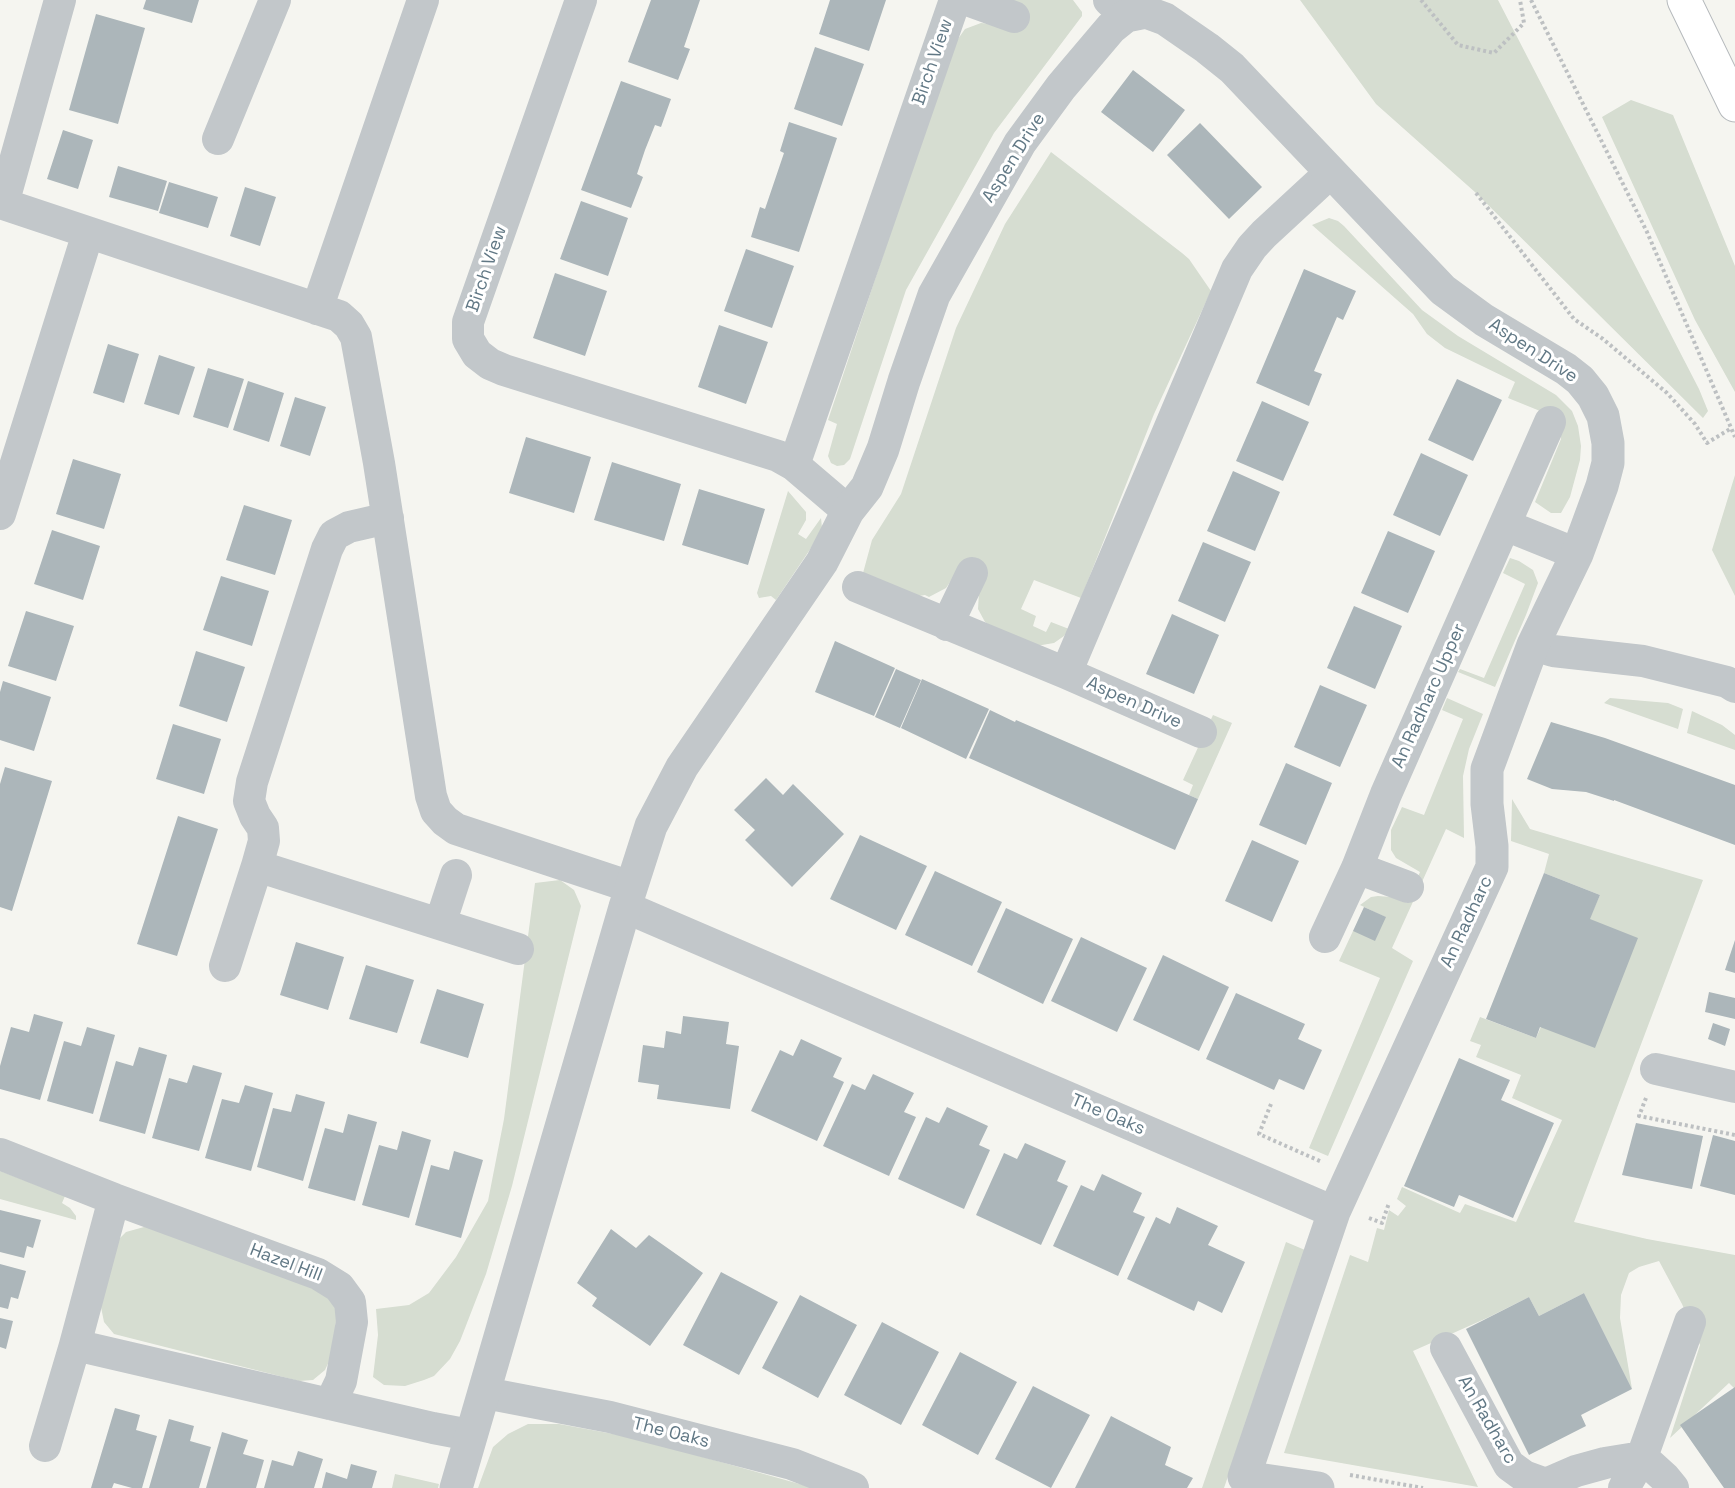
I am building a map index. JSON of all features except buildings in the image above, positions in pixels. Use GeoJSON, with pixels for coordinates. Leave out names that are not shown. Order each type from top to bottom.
{"type":"FeatureCollection","features":[{"type":"Feature","properties":{"kind":"highway"},"geometry":{"type":"LineString","coordinates":[[1684,0],[1735,105]]}},
{"type":"Feature","properties":{"kind":"street"},"geometry":{"type":"LineString","coordinates":[[1,204],[60,0]]}},
{"type":"Feature","properties":{"kind":"street"},"geometry":{"type":"LineString","coordinates":[[218,139],[275,0]]}},
{"type":"Feature","properties":{"kind":"street"},"geometry":{"type":"LineString","coordinates":[[317,309],[423,0]]}},
{"type":"Feature","properties":{"kind":"street","name":"Birch View"},"geometry":{"type":"LineString","coordinates":[[581,0],[468,322],[468,339],[477,354],[490,364],[504,370],[778,456],[794,465],[848,511]]}},
{"type":"Feature","properties":{"kind":"street","name":"Birch View"},"geometry":{"type":"LineString","coordinates":[[794,465],[955,0]]}},
{"type":"Feature","properties":{"kind":"street","name":"Birch View"},"geometry":{"type":"LineString","coordinates":[[967,0],[1014,17]]}},
{"type":"Feature","properties":{"kind":"street","name":"Aspen Drive"},"geometry":{"type":"LineString","coordinates":[[456,1488],[628,897],[651,826],[682,767],[822,562],[848,511],[867,487],[883,449],[934,295],[1020,143],[1061,87],[1111,28],[1118,8],[1159,16],[1222,59],[1443,290],[1496,328],[1566,369],[1580,380],[1593,396],[1604,416],[1608,463],[1577,554],[1533,645]]}},
{"type":"Feature","properties":{"kind":"street","name":"Aspen Drive"},"geometry":{"type":"LineString","coordinates":[[1066,673],[1237,269],[1264,234],[1330,173]]}},
{"type":"Feature","properties":{"kind":"street","name":"The Oaks"},"geometry":{"type":"LineString","coordinates":[[1,204],[339,316],[349,325],[356,337],[388,518],[431,796],[436,811],[445,821],[456,829],[628,897],[1334,1212]]}},
{"type":"Feature","properties":{"kind":"street"},"geometry":{"type":"LineString","coordinates":[[0,514],[88,233]]}},
{"type":"Feature","properties":{"kind":"street","name":"An Radharc Upper"},"geometry":{"type":"LineString","coordinates":[[1325,937],[1550,422]]}},
{"type":"Feature","properties":{"kind":"street"},"geometry":{"type":"LineString","coordinates":[[225,966],[264,841],[263,828],[249,801],[252,782],[327,549],[334,535],[349,527],[388,518]]}},
{"type":"Feature","properties":{"kind":"street"},"geometry":{"type":"LineString","coordinates":[[1505,525],[1577,554]]}},
{"type":"Feature","properties":{"kind":"street"},"geometry":{"type":"LineString","coordinates":[[947,625],[972,573]]}},
{"type":"Feature","properties":{"kind":"street","name":"Aspen Drive"},"geometry":{"type":"LineString","coordinates":[[858,587],[1201,732]]}},
{"type":"Feature","properties":{"kind":"street"},"geometry":{"type":"LineString","coordinates":[[1533,645],[1553,651],[1643,661],[1727,681],[1735,687]]}},
{"type":"Feature","properties":{"kind":"street","name":"An Radharc"},"geometry":{"type":"LineString","coordinates":[[1334,1212],[1492,867],[1487,769],[1533,645]]}},
{"type":"Feature","properties":{"kind":"street"},"geometry":{"type":"LineString","coordinates":[[257,866],[518,950]]}},
{"type":"Feature","properties":{"kind":"street"},"geometry":{"type":"LineString","coordinates":[[1357,868],[1408,887]]}},
{"type":"Feature","properties":{"kind":"street"},"geometry":{"type":"LineString","coordinates":[[440,924],[456,875]]}},
{"type":"Feature","properties":{"kind":"street"},"geometry":{"type":"LineString","coordinates":[[1656,1069],[1735,1088]]}},
{"type":"Feature","properties":{"kind":"street","name":"Hazel Hill"},"geometry":{"type":"LineString","coordinates":[[0,1154],[114,1199],[318,1274],[339,1287],[350,1302],[352,1322],[341,1382],[330,1404]]}},
{"type":"Feature","properties":{"kind":"street"},"geometry":{"type":"LineString","coordinates":[[45,1446],[114,1199]]}},
{"type":"Feature","properties":{"kind":"street"},"geometry":{"type":"LineString","coordinates":[[1330,1481],[1245,1477],[1334,1212]]}},
{"type":"Feature","properties":{"kind":"street"},"geometry":{"type":"LineString","coordinates":[[1624,1488],[1642,1457],[1690,1322]]}},
{"type":"Feature","properties":{"kind":"street"},"geometry":{"type":"LineString","coordinates":[[75,1345],[470,1436]]}},
{"type":"Feature","properties":{"kind":"street","name":"An Radharc"},"geometry":{"type":"LineString","coordinates":[[1446,1348],[1509,1465],[1524,1476],[1546,1484],[1576,1471],[1605,1463],[1642,1457]]}},
{"type":"Feature","properties":{"kind":"street","name":"The Oaks"},"geometry":{"type":"LineString","coordinates":[[485,1393],[610,1417],[792,1464],[854,1488]]}},
{"type":"Feature","properties":{"kind":"street"},"geometry":{"type":"LineString","coordinates":[[1642,1457],[1664,1476],[1673,1488]]}},
{"type":"Feature","properties":{"kind":"path"},"geometry":{"type":"LineString","coordinates":[[1421,0],[1458,45],[1494,53],[1524,23],[1520,0]]}},
{"type":"Feature","properties":{"kind":"path"},"geometry":{"type":"LineString","coordinates":[[1531,0],[1647,232],[1735,437]]}},
{"type":"Feature","properties":{"kind":"path"},"geometry":{"type":"LineString","coordinates":[[1476,193],[1574,319],[1603,339],[1666,393],[1695,424],[1707,443],[1730,429]]}},
{"type":"Feature","properties":{"kind":"path"},"geometry":{"type":"LineString","coordinates":[[1656,1069],[1639,1116],[1735,1135]]}},
{"type":"Feature","properties":{"kind":"path"},"geometry":{"type":"LineString","coordinates":[[1271,1104],[1259,1134],[1351,1175]]}},
{"type":"Feature","properties":{"kind":"path"},"geometry":{"type":"LineString","coordinates":[[1382,1223],[1389,1203]]}},
{"type":"Feature","properties":{"kind":"path"},"geometry":{"type":"LineString","coordinates":[[1330,1481],[1423,1488]]}},
{"type":"Feature","properties":{"kind":"shaded area"},"geometry":{"type":"Polygon","coordinates":[[[1013,0],[1073,0],[1082,12],[1082,16],[994,133],[906,290],[850,459],[844,465],[837,466],[831,463],[828,456],[837,424],[828,420],[953,46],[965,29],[981,23],[992,24],[1013,0]]]}},
{"type":"Feature","properties":{"kind":"shaded area"},"geometry":{"type":"Polygon","coordinates":[[[1300,0],[1498,0],[1699,389],[1708,411],[1703,418],[1476,193],[1376,104],[1300,0]]]}},
{"type":"Feature","properties":{"kind":"shaded area"},"geometry":{"type":"Polygon","coordinates":[[[1631,100],[1673,115],[1735,266],[1735,392],[1695,320],[1602,117],[1631,100]]]}},
{"type":"Feature","properties":{"kind":"shaded area"},"geometry":{"type":"Polygon","coordinates":[[[1051,152],[1189,259],[1211,291],[1154,414],[1081,598],[1034,580],[1021,609],[1036,616],[1033,626],[1046,632],[1051,622],[1069,629],[1054,643],[1035,645],[985,622],[978,609],[979,592],[961,566],[946,588],[929,597],[919,596],[863,573],[872,540],[901,494],[956,328],[1005,224],[1051,152]]]}},
{"type":"Feature","properties":{"kind":"shaded area"},"geometry":{"type":"Polygon","coordinates":[[[1329,218],[1344,226],[1422,310],[1458,336],[1556,395],[1572,411],[1578,426],[1581,446],[1580,460],[1570,497],[1561,513],[1551,513],[1535,502],[1561,439],[1560,433],[1545,413],[1508,398],[1515,382],[1445,348],[1427,334],[1413,314],[1312,225],[1329,218]]]}},
{"type":"Feature","properties":{"kind":"shaded area"},"geometry":{"type":"Polygon","coordinates":[[[1735,475],[1735,596],[1712,550],[1735,475]]]}},
{"type":"Feature","properties":{"kind":"shaded area"},"geometry":{"type":"Polygon","coordinates":[[[788,491],[806,512],[806,520],[798,534],[806,539],[821,518],[822,528],[776,600],[771,596],[759,598],[757,593],[788,491]]]}},
{"type":"Feature","properties":{"kind":"shaded area"},"geometry":{"type":"Polygon","coordinates":[[[1510,558],[1533,570],[1538,583],[1495,687],[1458,672],[1460,669],[1484,678],[1525,584],[1503,573],[1510,558]]]}},
{"type":"Feature","properties":{"kind":"shaded area"},"geometry":{"type":"Polygon","coordinates":[[[1447,698],[1483,714],[1469,749],[1463,776],[1464,838],[1446,829],[1392,948],[1413,961],[1328,1156],[1309,1148],[1380,978],[1339,961],[1353,931],[1385,917],[1360,905],[1371,897],[1378,896],[1391,897],[1407,903],[1420,872],[1396,858],[1391,850],[1391,830],[1402,807],[1424,815],[1463,719],[1442,710],[1447,698]]]}},
{"type":"Feature","properties":{"kind":"shaded area"},"geometry":{"type":"Polygon","coordinates":[[[1610,698],[1668,703],[1683,709],[1678,729],[1604,703],[1610,698]]]}},
{"type":"Feature","properties":{"kind":"shaded area"},"geometry":{"type":"Polygon","coordinates":[[[1692,711],[1722,725],[1735,735],[1735,750],[1687,733],[1692,711]]]}},
{"type":"Feature","properties":{"kind":"shaded area"},"geometry":{"type":"Polygon","coordinates":[[[1213,715],[1232,723],[1198,799],[1189,795],[1193,785],[1183,780],[1213,715]]]}},
{"type":"Feature","properties":{"kind":"shaded area"},"geometry":{"type":"Polygon","coordinates":[[[1512,799],[1530,829],[1703,880],[1574,1222],[1647,1239],[1735,1255],[1735,1389],[1729,1383],[1670,1438],[1700,1345],[1682,1304],[1659,1261],[1639,1267],[1629,1273],[1621,1295],[1620,1318],[1632,1389],[1584,1293],[1539,1316],[1529,1297],[1413,1351],[1478,1487],[1284,1453],[1350,1255],[1368,1262],[1377,1228],[1384,1230],[1389,1210],[1398,1216],[1406,1206],[1397,1199],[1402,1187],[1460,1213],[1465,1204],[1516,1222],[1562,1120],[1512,1098],[1521,1075],[1476,1057],[1481,1045],[1470,1041],[1480,1017],[1536,1038],[1600,895],[1544,873],[1549,854],[1511,841],[1512,799]]]}},
{"type":"Feature","properties":{"kind":"shaded area"},"geometry":{"type":"Polygon","coordinates":[[[560,880],[574,890],[581,906],[512,1186],[486,1274],[460,1341],[450,1359],[434,1376],[424,1380],[405,1386],[384,1385],[373,1377],[378,1335],[376,1309],[409,1305],[429,1293],[456,1257],[488,1201],[504,1119],[535,883],[560,880]]]}},
{"type":"Feature","properties":{"kind":"shaded area"},"geometry":{"type":"Polygon","coordinates":[[[0,1171],[65,1196],[62,1203],[70,1208],[76,1220],[0,1199],[0,1171]]]}},
{"type":"Feature","properties":{"kind":"shaded area"},"geometry":{"type":"Polygon","coordinates":[[[144,1227],[153,1228],[310,1287],[327,1296],[335,1306],[337,1313],[332,1355],[325,1370],[313,1380],[299,1381],[114,1334],[104,1322],[101,1307],[119,1239],[126,1232],[144,1227]]]}},
{"type":"Feature","properties":{"kind":"shaded area"},"geometry":{"type":"Polygon","coordinates":[[[1286,1242],[1305,1250],[1224,1488],[1202,1488],[1286,1242]]]}},
{"type":"Feature","properties":{"kind":"shaded area"},"geometry":{"type":"Polygon","coordinates":[[[528,1424],[559,1424],[635,1438],[814,1488],[478,1488],[493,1447],[508,1434],[528,1424]]]}},
{"type":"Feature","properties":{"kind":"shaded area"},"geometry":{"type":"Polygon","coordinates":[[[395,1474],[439,1484],[438,1488],[392,1488],[395,1474]]]}}]}
